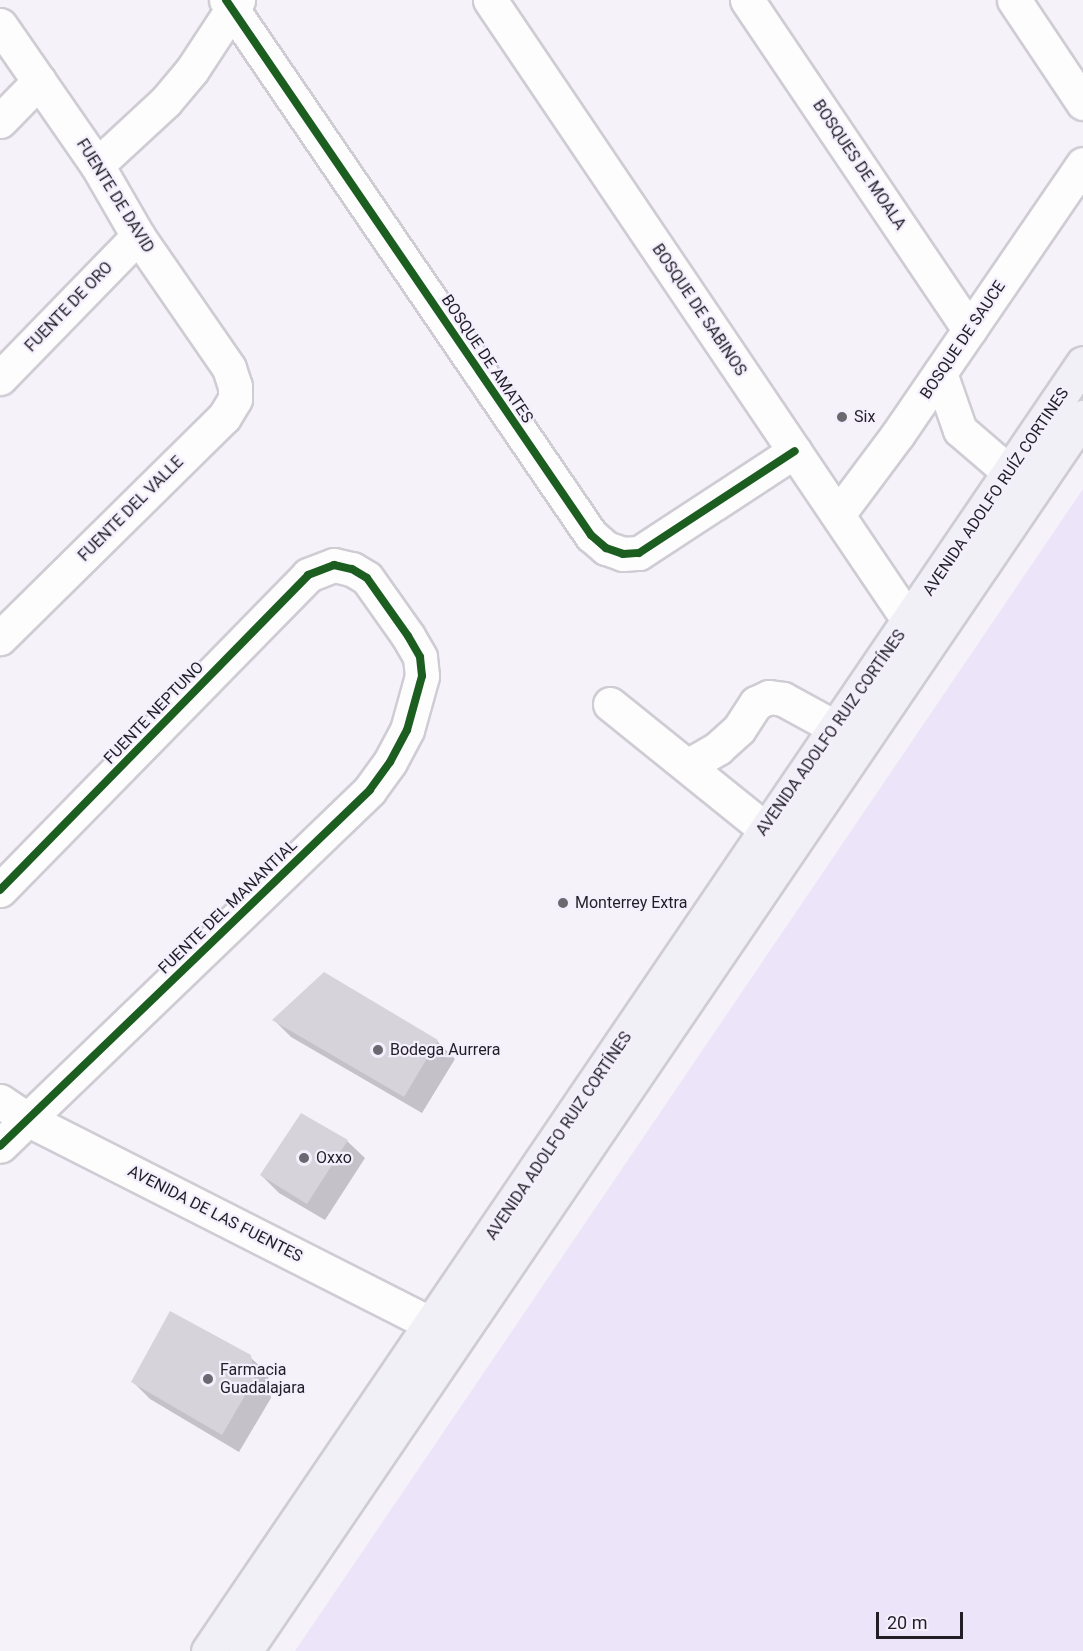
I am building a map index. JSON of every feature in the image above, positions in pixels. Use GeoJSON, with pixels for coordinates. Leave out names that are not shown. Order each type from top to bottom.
{"type":"FeatureCollection","features":[{"type":"Feature","properties":{"kind":"main road","name":"AVENIDA ADOLFO RUÍZ CORTINES"},"geometry":{"type":"LineString","coordinates":[[909,621],[1083,363]]}},
{"type":"Feature","properties":{"kind":"main road"},"geometry":{"type":"LineString","coordinates":[[245,1651],[445,1331],[964,593],[1083,417]]}},
{"type":"Feature","properties":{"kind":"main road","name":"AVENIDA ADOLFO RUIZ CORTÍNES"},"geometry":{"type":"LineString","coordinates":[[208,1651],[445,1331],[765,829],[909,621]]}},
{"type":"Feature","properties":{"kind":"street","name":"BOSQUE DE SABINOS"},"geometry":{"type":"LineString","coordinates":[[490,0],[839,513],[909,621]]}},
{"type":"Feature","properties":{"kind":"street","name":"BOSQUES DE MOALA"},"geometry":{"type":"LineString","coordinates":[[747,0],[970,330]]}},
{"type":"Feature","properties":{"kind":"street","name":"BOSQUE DE AMATES"},"geometry":{"type":"LineString","coordinates":[[232,3],[591,534],[606,548],[623,554],[639,553],[795,451]]}},
{"type":"Feature","properties":{"kind":"street"},"geometry":{"type":"LineString","coordinates":[[97,165],[166,101],[192,70],[232,3]]}},
{"type":"Feature","properties":{"kind":"street"},"geometry":{"type":"LineString","coordinates":[[1022,4],[1083,103]]}},
{"type":"Feature","properties":{"kind":"street","name":"FUENTE DE DAVID"},"geometry":{"type":"LineString","coordinates":[[0,25],[97,165],[138,236],[229,368]]}},
{"type":"Feature","properties":{"kind":"street"},"geometry":{"type":"LineString","coordinates":[[0,121],[39,81]]}},
{"type":"Feature","properties":{"kind":"street","name":"BOSQUE DE SAUCE"},"geometry":{"type":"LineString","coordinates":[[839,513],[940,373],[1083,164]]}},
{"type":"Feature","properties":{"kind":"street","name":"FUENTE DE ORO"},"geometry":{"type":"LineString","coordinates":[[0,378],[138,236]]}},
{"type":"Feature","properties":{"kind":"street","name":"FUENTE DEL VALLE"},"geometry":{"type":"LineString","coordinates":[[0,638],[224,417],[234,399],[229,368]]}},
{"type":"Feature","properties":{"kind":"street"},"geometry":{"type":"LineString","coordinates":[[940,373],[960,430],[1008,472],[1019,486],[1010,525]]}},
{"type":"Feature","properties":{"kind":"street","name":"FUENTE DEL MANANTIAL"},"geometry":{"type":"LineString","coordinates":[[0,1146],[370,790],[401,741],[420,695],[420,657],[367,578],[352,568],[334,565]]}},
{"type":"Feature","properties":{"kind":"street","name":"FUENTE NEPTUNO"},"geometry":{"type":"LineString","coordinates":[[0,890],[296,586],[321,568],[334,565]]}},
{"type":"Feature","properties":{"kind":"street"},"geometry":{"type":"LineString","coordinates":[[909,621],[924,632],[964,593]]}},
{"type":"Feature","properties":{"kind":"street"},"geometry":{"type":"LineString","coordinates":[[689,765],[718,748],[739,729],[756,703],[769,697],[783,699],[836,728]]}},
{"type":"Feature","properties":{"kind":"street"},"geometry":{"type":"LineString","coordinates":[[610,704],[689,765],[765,829]]}},
{"type":"Feature","properties":{"kind":"street","name":"AVENIDA DE LAS FUENTES"},"geometry":{"type":"LineString","coordinates":[[0,1101],[27,1119],[445,1331]]}},
{"type":"Feature","properties":{"kind":"shaded area"},"geometry":{"type":"Polygon","coordinates":[[[1083,489],[1083,1651],[295,1651],[1083,489]]]}},
{"type":"Feature","properties":{"kind":"building"},"geometry":{"type":"Polygon","coordinates":[[[324,972],[438,1040],[404,1097],[272,1020],[324,972]]]}},
{"type":"Feature","properties":{"kind":"building","name":"Oxxo"},"geometry":{"type":"Polygon","coordinates":[[[301,1113],[348,1140],[307,1204],[260,1175],[301,1113]]]}},
{"type":"Feature","properties":{"kind":"building"},"geometry":{"type":"Polygon","coordinates":[[[170,1311],[251,1355],[254,1380],[222,1435],[131,1382],[170,1311]]]}},
{"type":"Feature","properties":{"kind":"cycle path"},"geometry":{"type":"LineString","coordinates":[[226,0],[591,535],[606,548],[623,554],[639,553],[795,451]]}},
{"type":"Feature","properties":{"kind":"cycle path"},"geometry":{"type":"LineString","coordinates":[[0,890],[308,575],[334,565],[352,569],[367,578],[420,657],[422,676],[407,730],[390,762],[370,790],[0,1146]]}},
{"type":"Feature","properties":{"kind":"place","name":"Six"},"geometry":{"type":"Point","coordinates":[842,417]}},
{"type":"Feature","properties":{"kind":"place","name":"Monterrey Extra"},"geometry":{"type":"Point","coordinates":[563,903]}},
{"type":"Feature","properties":{"kind":"place","name":"Bodega Aurrera"},"geometry":{"type":"Point","coordinates":[378,1050]}},
{"type":"Feature","properties":{"kind":"place","name":"Oxxo"},"geometry":{"type":"Point","coordinates":[304,1158]}},
{"type":"Feature","properties":{"kind":"place","name":"Farmacia Guadalajara"},"geometry":{"type":"Point","coordinates":[208,1379]}}]}
